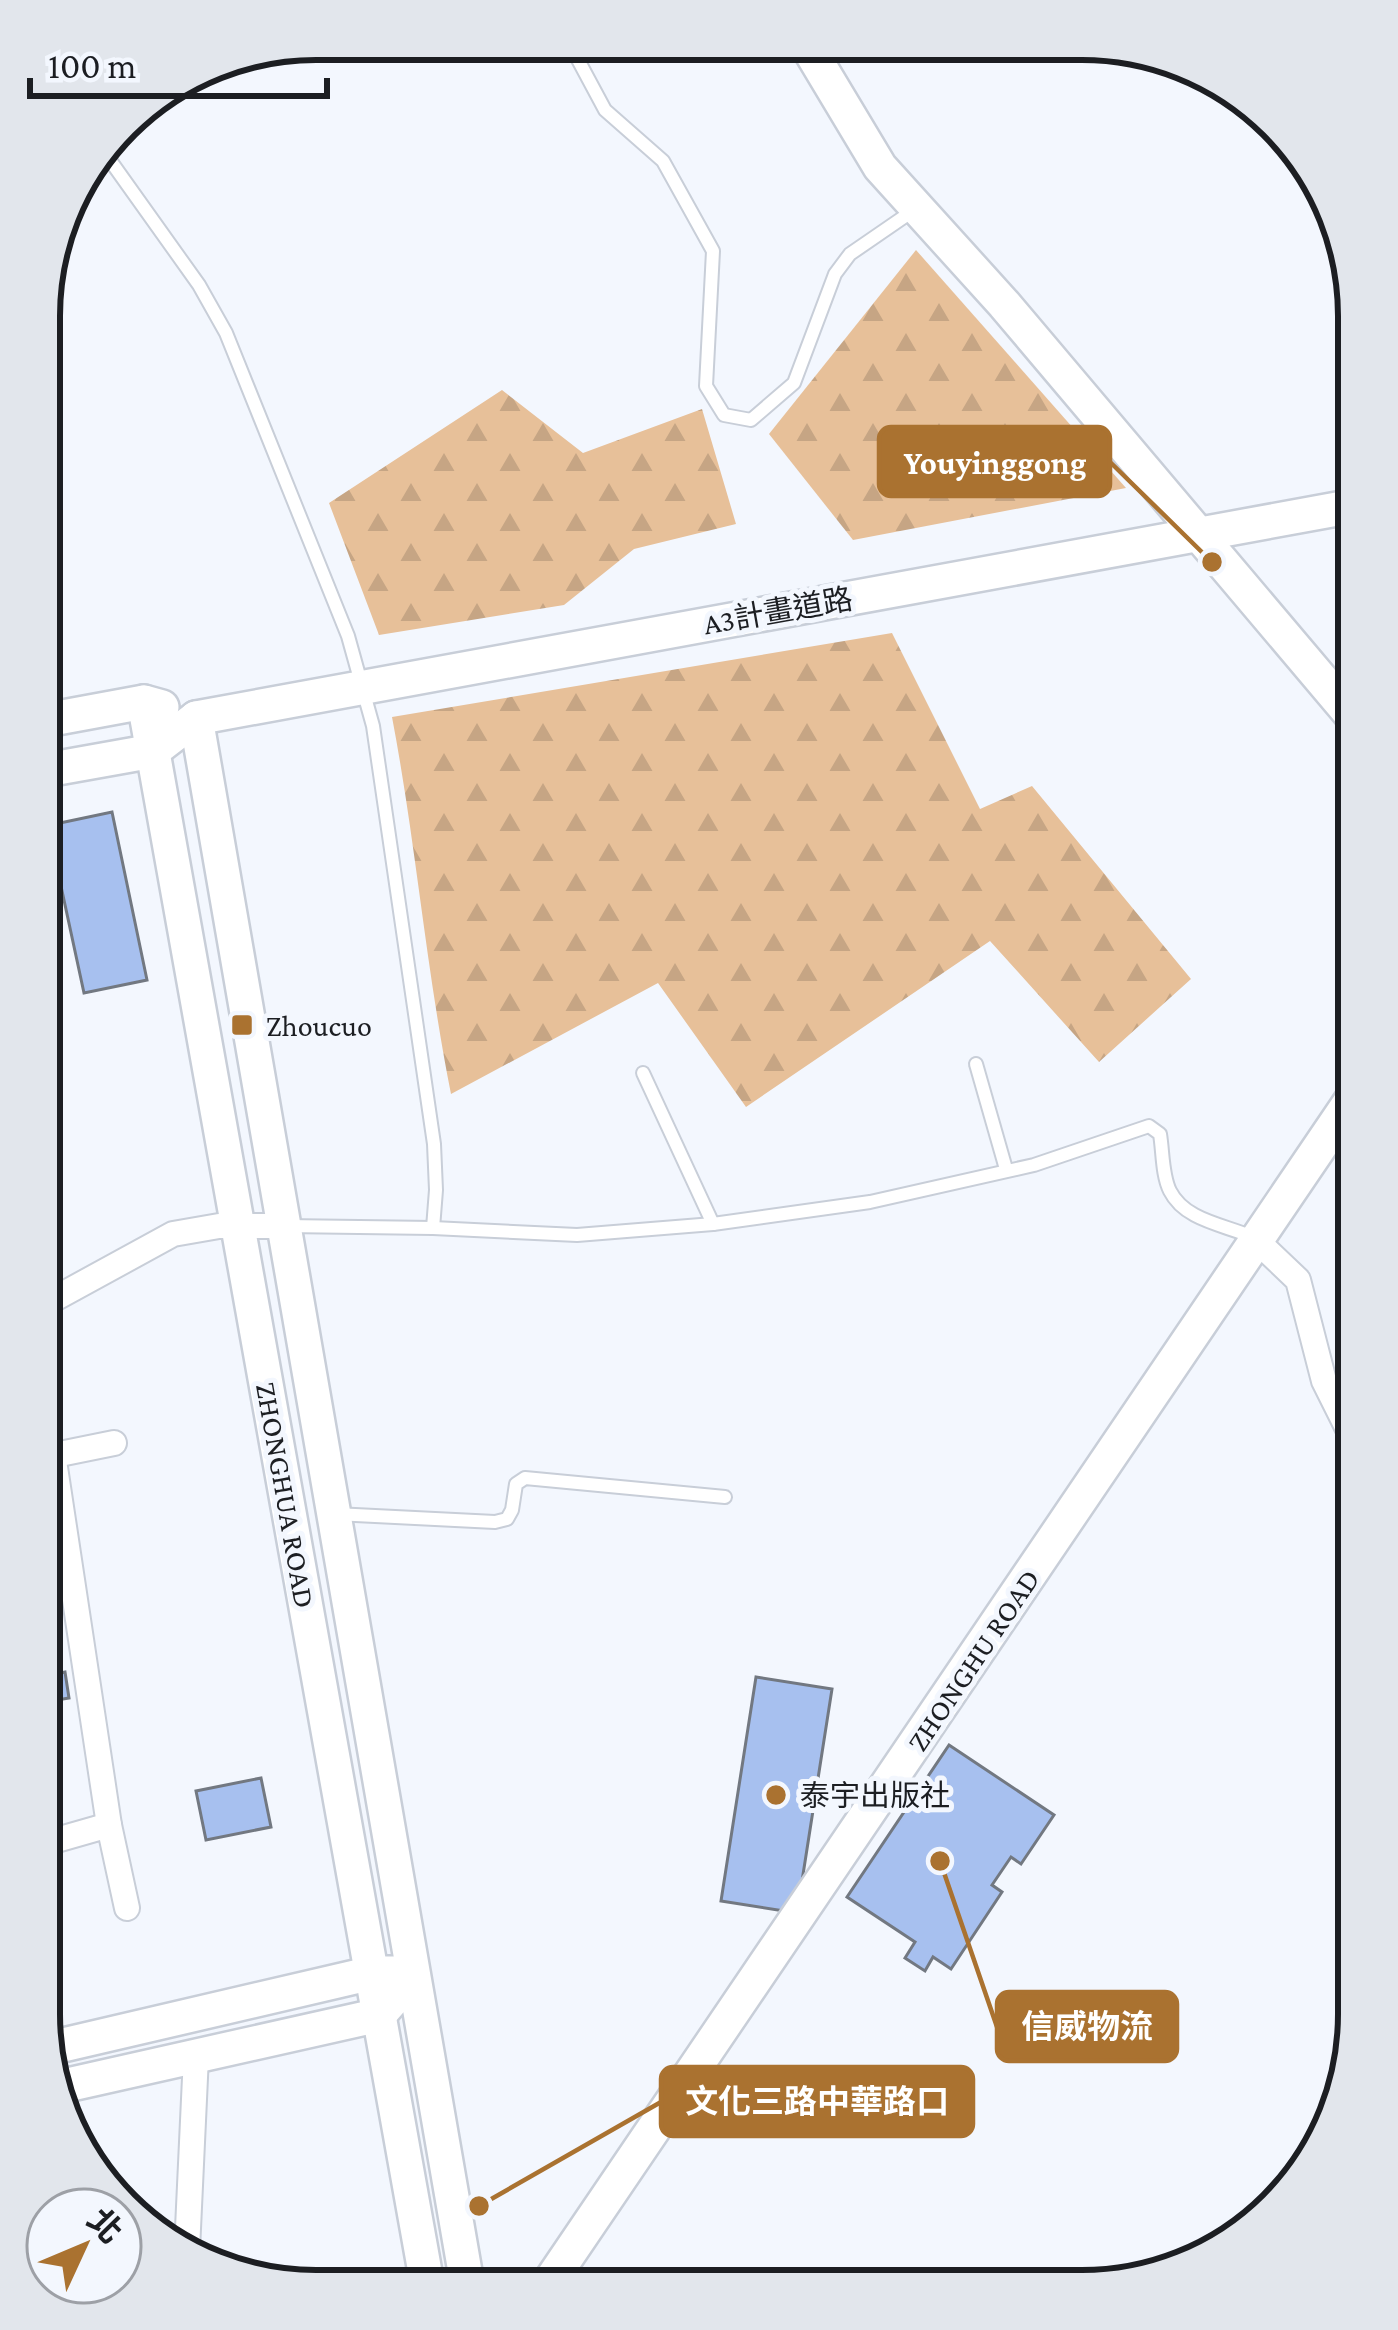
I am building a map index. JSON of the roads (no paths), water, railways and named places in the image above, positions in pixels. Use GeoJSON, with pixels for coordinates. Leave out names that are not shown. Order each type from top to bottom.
{"type":"FeatureCollection","features":[{"type":"Feature","properties":{"kind":"street"},"geometry":{"type":"LineString","coordinates":[[815,60],[866,147],[1338,699]]}},
{"type":"Feature","properties":{"kind":"street","name":"A3計畫道路"},"geometry":{"type":"LineString","coordinates":[[196,718],[1338,509]]}},
{"type":"Feature","properties":{"kind":"street"},"geometry":{"type":"LineString","coordinates":[[60,717],[144,702],[196,718]]}},
{"type":"Feature","properties":{"kind":"street","name":"ZHONGHUA ROAD"},"geometry":{"type":"LineString","coordinates":[[144,702],[425,2270]]}},
{"type":"Feature","properties":{"kind":"street"},"geometry":{"type":"LineString","coordinates":[[60,767],[153,751],[196,718]]}},
{"type":"Feature","properties":{"kind":"street","name":"ZHONGHUA ROAD"},"geometry":{"type":"LineString","coordinates":[[196,718],[466,2270]]}},
{"type":"Feature","properties":{"kind":"street","name":"ZHONGHU ROAD"},"geometry":{"type":"LineString","coordinates":[[558,2270],[1338,1121]]}},
{"type":"Feature","properties":{"kind":"street"},"geometry":{"type":"LineString","coordinates":[[60,1296],[172,1234],[284,1226]]}},
{"type":"Feature","properties":{"kind":"street"},"geometry":{"type":"LineString","coordinates":[[1257,1240],[1298,1280],[1324,1381],[1337,1408]]}},
{"type":"Feature","properties":{"kind":"street"},"geometry":{"type":"LineString","coordinates":[[60,1454],[114,1444]]}},
{"type":"Feature","properties":{"kind":"street"},"geometry":{"type":"LineString","coordinates":[[60,1538],[127,1908]]}},
{"type":"Feature","properties":{"kind":"street"},"geometry":{"type":"LineString","coordinates":[[60,1840],[109,1825]]}},
{"type":"Feature","properties":{"kind":"street"},"geometry":{"type":"LineString","coordinates":[[63,2045],[372,1972],[414,1973]]}},
{"type":"Feature","properties":{"kind":"street"},"geometry":{"type":"LineString","coordinates":[[71,2084],[379,2015],[414,1973]]}},
{"type":"Feature","properties":{"kind":"street"},"geometry":{"type":"LineString","coordinates":[[189,2236],[196,2056]]}},
{"type":"Feature","properties":{"kind":"lane"},"geometry":{"type":"LineString","coordinates":[[579,60],[605,110],[663,161],[713,251],[706,386],[724,415],[751,420],[794,383],[842,264],[918,208]]}},
{"type":"Feature","properties":{"kind":"lane"},"geometry":{"type":"LineString","coordinates":[[112,162],[200,285],[226,333],[348,636],[386,803],[434,1144],[433,1228]]}},
{"type":"Feature","properties":{"kind":"lane"},"geometry":{"type":"LineString","coordinates":[[976,1064],[1006,1169]]}},
{"type":"Feature","properties":{"kind":"lane"},"geometry":{"type":"LineString","coordinates":[[643,1073],[713,1224]]}},
{"type":"Feature","properties":{"kind":"lane"},"geometry":{"type":"LineString","coordinates":[[284,1226],[577,1235],[713,1224],[965,1183],[1149,1126],[1160,1134],[1166,1179],[1178,1203],[1218,1226],[1257,1240]]}},
{"type":"Feature","properties":{"kind":"lane"},"geometry":{"type":"LineString","coordinates":[[334,1514],[495,1522],[507,1519],[516,1484],[525,1478],[725,1497]]}},
{"type":"Feature","properties":{"kind":"place","name":"Youyinggong"},"geometry":{"type":"Point","coordinates":[1212,562]}},
{"type":"Feature","properties":{"kind":"place","name":"Zhoucuo"},"geometry":{"type":"Point","coordinates":[242,1025]}},
{"type":"Feature","properties":{"kind":"place","name":"泰宇出版社"},"geometry":{"type":"Point","coordinates":[776,1795]}},
{"type":"Feature","properties":{"kind":"place","name":"信威物流"},"geometry":{"type":"Point","coordinates":[940,1861]}},
{"type":"Feature","properties":{"kind":"place","name":"文化三路中華路口"},"geometry":{"type":"Point","coordinates":[479,2206]}}]}
